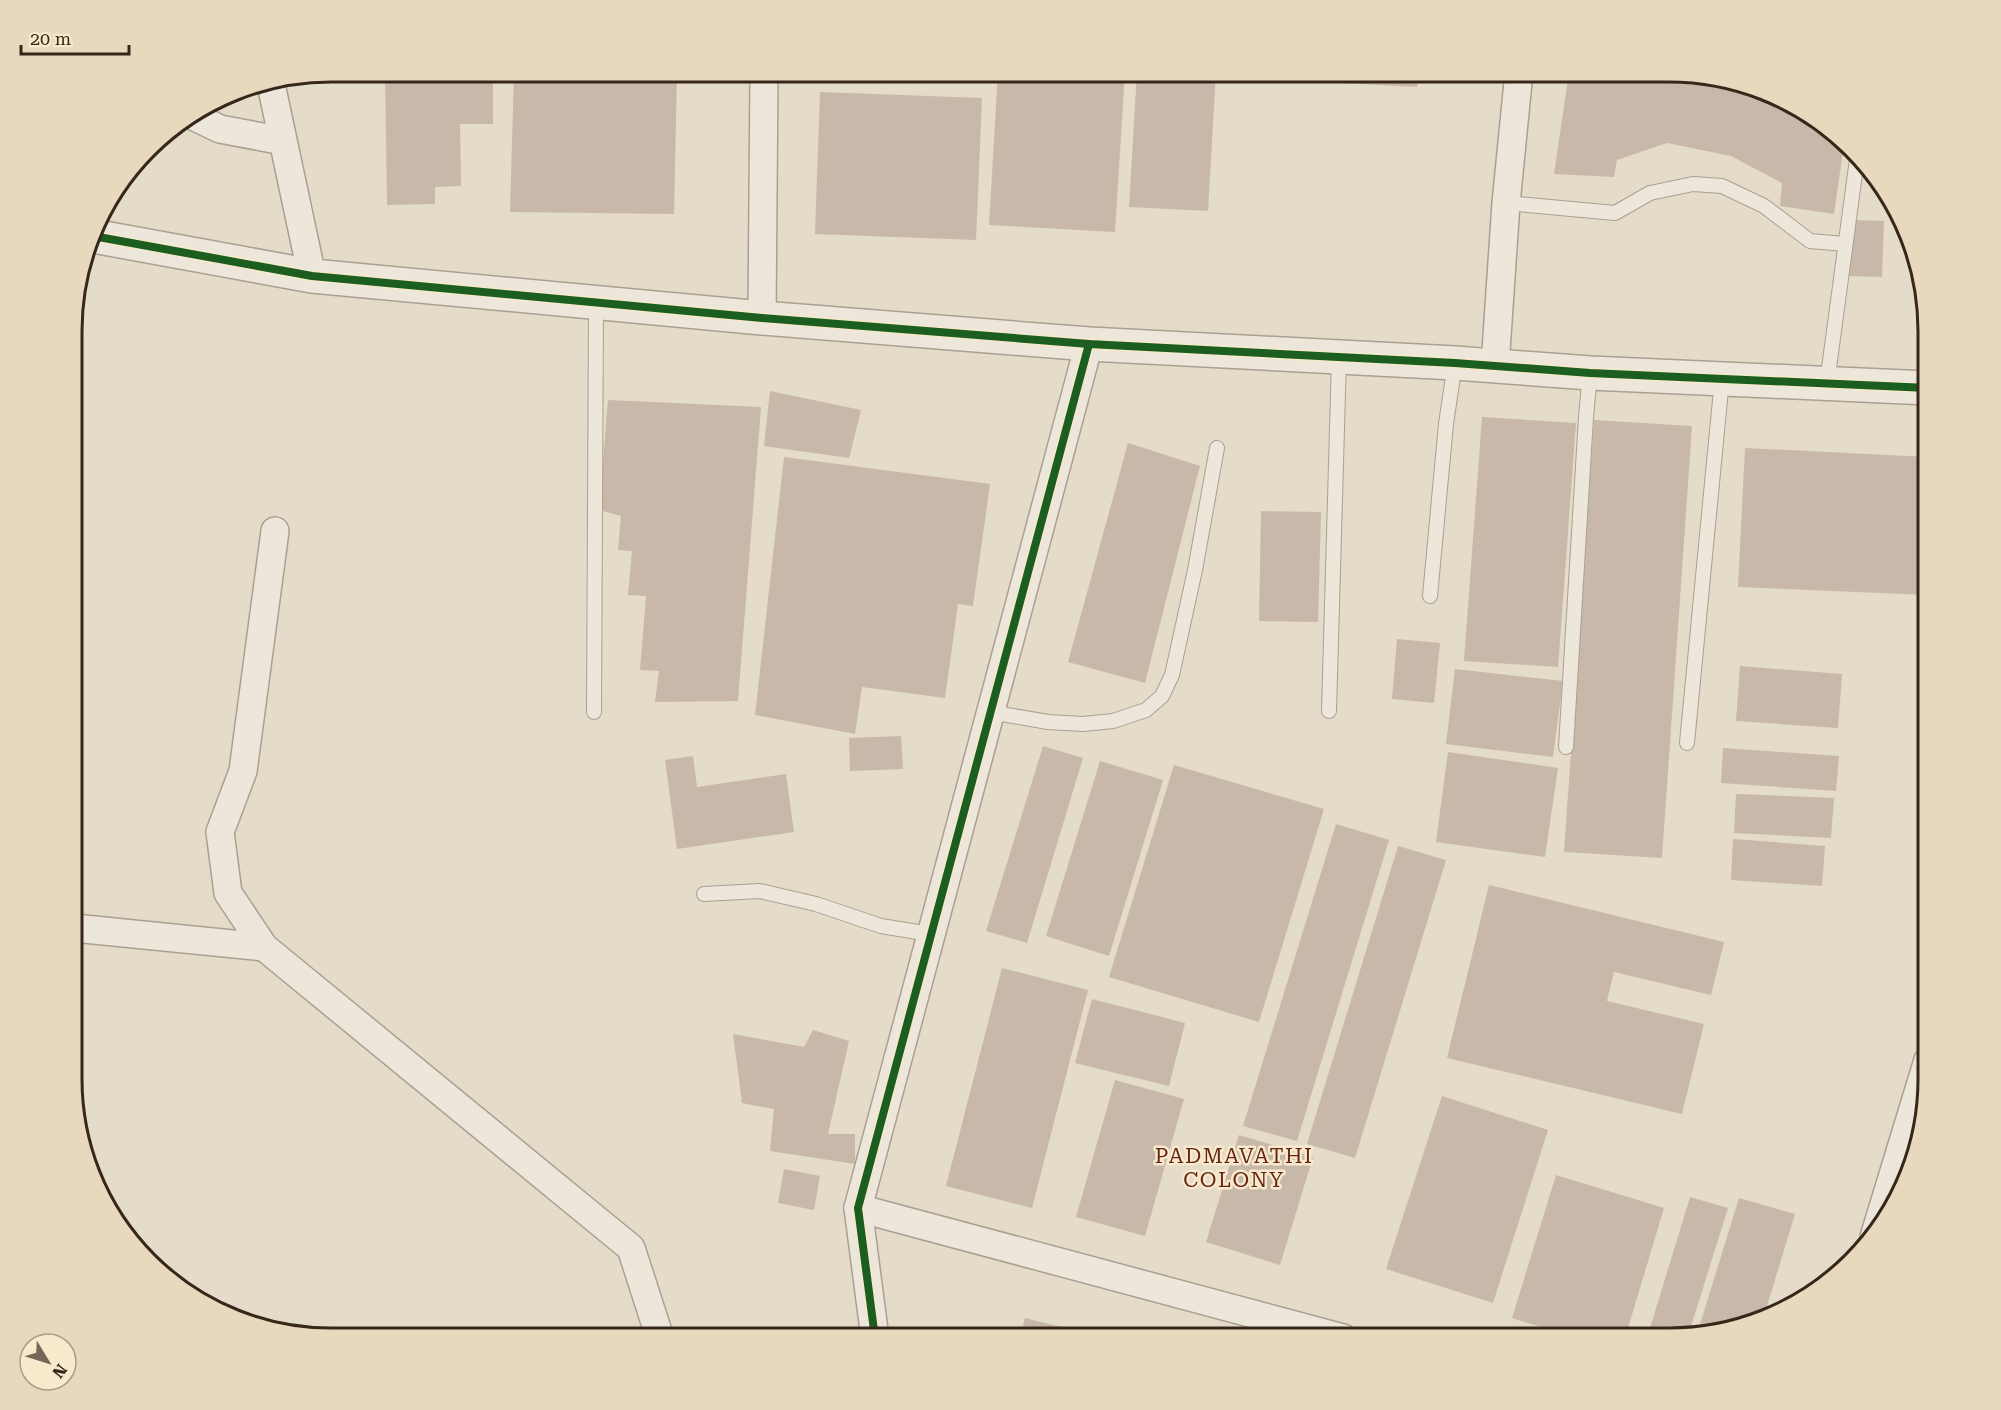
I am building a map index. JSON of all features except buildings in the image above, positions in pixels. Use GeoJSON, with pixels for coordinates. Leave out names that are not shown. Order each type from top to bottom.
{"type":"FeatureCollection","features":[{"type":"Feature","properties":{"kind":"street"},"geometry":{"type":"LineString","coordinates":[[762,318],[764,82]]}},
{"type":"Feature","properties":{"kind":"street"},"geometry":{"type":"LineString","coordinates":[[1495,366],[1506,203],[1518,82]]}},
{"type":"Feature","properties":{"kind":"street"},"geometry":{"type":"LineString","coordinates":[[273,89],[312,276]]}},
{"type":"Feature","properties":{"kind":"street"},"geometry":{"type":"LineString","coordinates":[[201,120],[220,129],[283,141]]}},
{"type":"Feature","properties":{"kind":"street"},"geometry":{"type":"LineString","coordinates":[[101,237],[312,276],[762,318],[1089,344],[1455,363],[1590,373],[1918,388]]}},
{"type":"Feature","properties":{"kind":"street"},"geometry":{"type":"LineString","coordinates":[[874,1328],[858,1208],[1089,344]]}},
{"type":"Feature","properties":{"kind":"street"},"geometry":{"type":"LineString","coordinates":[[275,531],[243,771],[220,832],[228,893],[264,947],[631,1248],[657,1328]]}},
{"type":"Feature","properties":{"kind":"street"},"geometry":{"type":"LineString","coordinates":[[82,929],[264,947]]}},
{"type":"Feature","properties":{"kind":"street"},"geometry":{"type":"LineString","coordinates":[[1885,1202],[1918,1093]]}},
{"type":"Feature","properties":{"kind":"street"},"geometry":{"type":"LineString","coordinates":[[858,1208],[1306,1328]]}},
{"type":"Feature","properties":{"kind":"lane"},"geometry":{"type":"LineString","coordinates":[[1827,383],[1856,166]]}},
{"type":"Feature","properties":{"kind":"lane"},"geometry":{"type":"LineString","coordinates":[[1506,203],[1615,213],[1650,193],[1693,184],[1722,186],[1764,206],[1810,241],[1845,244]]}},
{"type":"Feature","properties":{"kind":"lane"},"geometry":{"type":"LineString","coordinates":[[594,712],[596,303]]}},
{"type":"Feature","properties":{"kind":"lane"},"geometry":{"type":"LineString","coordinates":[[1329,711],[1339,358]]}},
{"type":"Feature","properties":{"kind":"lane"},"geometry":{"type":"LineString","coordinates":[[1430,596],[1446,424],[1455,363]]}},
{"type":"Feature","properties":{"kind":"lane"},"geometry":{"type":"LineString","coordinates":[[1566,747],[1590,373]]}},
{"type":"Feature","properties":{"kind":"lane"},"geometry":{"type":"LineString","coordinates":[[1687,742],[1722,379]]}},
{"type":"Feature","properties":{"kind":"lane"},"geometry":{"type":"LineString","coordinates":[[990,712],[1048,722],[1083,724],[1113,721],[1146,711],[1162,696],[1172,675],[1195,570],[1217,448]]}},
{"type":"Feature","properties":{"kind":"lane"},"geometry":{"type":"LineString","coordinates":[[704,894],[760,891],[816,904],[881,926],[930,934]]}},
{"type":"Feature","properties":{"kind":"cycle path"},"geometry":{"type":"LineString","coordinates":[[101,237],[312,276],[762,318],[1089,344],[1455,363],[1590,373],[1918,388]]}},
{"type":"Feature","properties":{"kind":"cycle path"},"geometry":{"type":"LineString","coordinates":[[874,1328],[858,1208],[1089,344]]}},
{"type":"Feature","properties":{"kind":"district","name":"PADMAVATHI COLONY"},"geometry":{"type":"Point","coordinates":[1234,1168]}}]}
